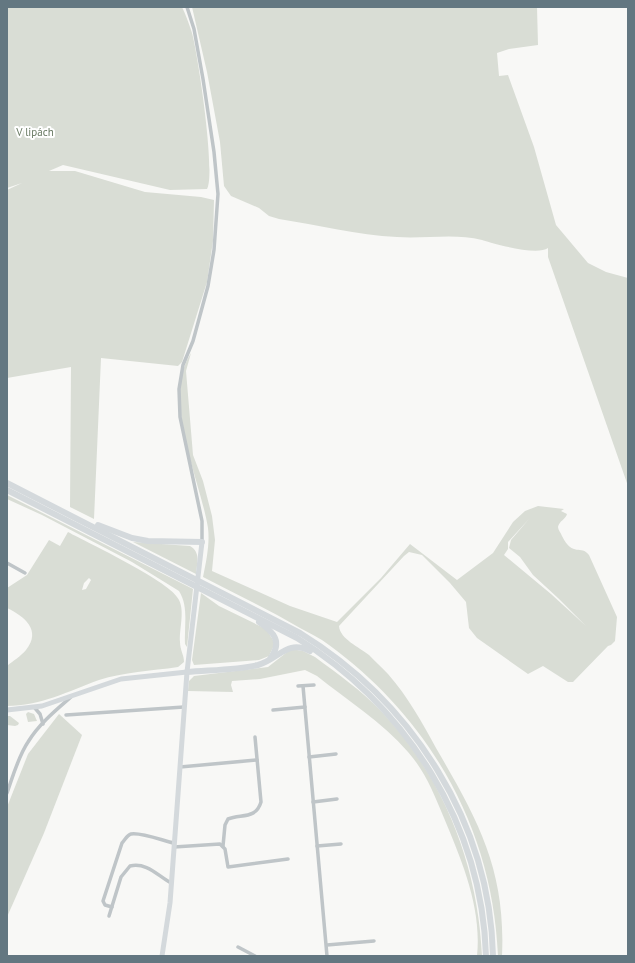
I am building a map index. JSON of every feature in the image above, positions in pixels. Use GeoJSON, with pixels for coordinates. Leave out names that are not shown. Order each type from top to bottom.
{"type":"FeatureCollection","features":[{"type":"Feature","properties":{"kind":"highway"},"geometry":{"type":"LineString","coordinates":[[7,483],[75,516],[300,633],[345,664],[386,701],[402,719],[435,764],[447,785],[465,826],[485,887],[491,926],[493,956]]}},
{"type":"Feature","properties":{"kind":"highway"},"geometry":{"type":"LineString","coordinates":[[7,490],[206,591],[312,647],[346,673],[381,705],[402,730],[426,763],[441,788],[459,828],[478,888],[484,928],[486,956]]}},
{"type":"Feature","properties":{"kind":"highway"},"geometry":{"type":"LineString","coordinates":[[75,516],[132,538],[148,541],[202,542]]}},
{"type":"Feature","properties":{"kind":"highway"},"geometry":{"type":"LineString","coordinates":[[206,591],[218,601],[260,622],[272,633],[277,643],[277,648],[268,661]]}},
{"type":"Feature","properties":{"kind":"highway"},"geometry":{"type":"LineString","coordinates":[[187,672],[256,665],[276,657],[287,648],[304,647],[323,659],[381,705]]}},
{"type":"Feature","properties":{"kind":"street"},"geometry":{"type":"LineString","coordinates":[[162,956],[171,883],[187,672],[202,542],[202,521],[180,417],[178,389],[183,365],[192,341],[208,286],[214,250],[218,194],[214,152],[203,80],[194,29],[187,7]]}},
{"type":"Feature","properties":{"kind":"street"},"geometry":{"type":"LineString","coordinates":[[7,563],[25,573]]}},
{"type":"Feature","properties":{"kind":"street"},"geometry":{"type":"LineString","coordinates":[[7,710],[34,707],[71,697],[98,686],[121,679],[187,672]]}},
{"type":"Feature","properties":{"kind":"street"},"geometry":{"type":"LineString","coordinates":[[298,686],[314,685]]}},
{"type":"Feature","properties":{"kind":"street"},"geometry":{"type":"LineString","coordinates":[[303,686],[328,956]]}},
{"type":"Feature","properties":{"kind":"street"},"geometry":{"type":"LineString","coordinates":[[7,793],[16,767],[28,742],[43,724],[71,697]]}},
{"type":"Feature","properties":{"kind":"street"},"geometry":{"type":"LineString","coordinates":[[34,707],[40,714],[43,724]]}},
{"type":"Feature","properties":{"kind":"street"},"geometry":{"type":"LineString","coordinates":[[66,715],[184,707]]}},
{"type":"Feature","properties":{"kind":"street"},"geometry":{"type":"LineString","coordinates":[[273,710],[305,707]]}},
{"type":"Feature","properties":{"kind":"street"},"geometry":{"type":"LineString","coordinates":[[256,737],[261,802],[256,812],[228,819],[225,825],[223,846],[228,867],[288,859]]}},
{"type":"Feature","properties":{"kind":"street"},"geometry":{"type":"LineString","coordinates":[[309,757],[336,754]]}},
{"type":"Feature","properties":{"kind":"street"},"geometry":{"type":"LineString","coordinates":[[180,767],[257,760]]}},
{"type":"Feature","properties":{"kind":"street"},"geometry":{"type":"LineString","coordinates":[[313,802],[337,799]]}},
{"type":"Feature","properties":{"kind":"street"},"geometry":{"type":"LineString","coordinates":[[112,907],[105,905],[103,901],[122,843],[127,836],[131,834],[138,835],[174,845],[215,844],[223,846]]}},
{"type":"Feature","properties":{"kind":"street"},"geometry":{"type":"LineString","coordinates":[[317,846],[341,844]]}},
{"type":"Feature","properties":{"kind":"street"},"geometry":{"type":"LineString","coordinates":[[109,916],[121,877],[130,866],[142,866],[153,870],[171,883]]}},
{"type":"Feature","properties":{"kind":"street"},"geometry":{"type":"LineString","coordinates":[[327,945],[374,942]]}},
{"type":"Feature","properties":{"kind":"street"},"geometry":{"type":"LineString","coordinates":[[238,947],[255,956]]}},
{"type":"Feature","properties":{"kind":"green space","name":"V lipách"},"geometry":{"type":"Polygon","coordinates":[[[7,7],[182,7],[195,45],[208,138],[209,179],[207,189],[170,190],[63,165],[49,171],[75,171],[145,192],[201,197],[214,200],[213,241],[207,282],[182,362],[178,366],[101,358],[94,519],[70,507],[71,367],[7,378],[7,190],[22,183],[7,188],[7,7]]]}},
{"type":"Feature","properties":{"kind":"green space"},"geometry":{"type":"Polygon","coordinates":[[[192,7],[537,7],[538,45],[509,49],[497,53],[499,76],[508,75],[534,147],[556,225],[588,263],[606,272],[628,278],[628,486],[548,257],[548,248],[535,251],[472,238],[397,237],[352,232],[279,219],[269,216],[259,208],[231,196],[224,186],[220,142],[207,72],[192,7]]]}},
{"type":"Feature","properties":{"kind":"green space"},"geometry":{"type":"Polygon","coordinates":[[[191,353],[186,371],[193,455],[203,481],[212,516],[215,540],[212,571],[290,606],[337,622],[381,578],[410,544],[457,580],[493,553],[513,522],[525,511],[538,506],[564,509],[561,511],[567,514],[558,527],[559,530],[570,547],[573,549],[583,550],[589,555],[617,617],[615,641],[608,646],[573,682],[568,682],[543,666],[528,674],[477,638],[469,628],[466,602],[450,583],[422,555],[409,552],[404,556],[339,626],[340,631],[346,639],[369,655],[388,674],[402,692],[420,719],[465,799],[486,847],[494,871],[502,925],[502,956],[498,956],[493,909],[484,864],[469,821],[450,781],[426,742],[397,707],[365,674],[329,645],[276,614],[203,577],[208,547],[208,528],[185,439],[181,416],[180,393],[183,372],[191,353]],[[529,519],[508,542],[508,549],[504,555],[551,594],[586,626],[533,575],[520,557],[509,548],[511,540],[529,519]]]}},
{"type":"Feature","properties":{"kind":"green space"},"geometry":{"type":"Polygon","coordinates":[[[7,495],[193,589],[187,647],[185,644],[185,610],[179,591],[132,562],[42,515],[7,499],[7,495]]]}},
{"type":"Feature","properties":{"kind":"green space"},"geometry":{"type":"Polygon","coordinates":[[[68,532],[146,573],[173,592],[179,600],[182,610],[180,642],[184,662],[178,667],[108,677],[43,701],[7,706],[7,666],[26,650],[30,643],[32,630],[25,620],[7,608],[7,588],[27,575],[49,540],[60,546],[68,532]],[[89,578],[84,583],[82,590],[86,589],[91,580],[89,578]]]}},
{"type":"Feature","properties":{"kind":"green space"},"geometry":{"type":"Polygon","coordinates":[[[133,542],[190,546],[197,555],[196,574],[133,542]]]}},
{"type":"Feature","properties":{"kind":"green space"},"geometry":{"type":"Polygon","coordinates":[[[201,593],[219,606],[266,629],[275,643],[269,656],[259,660],[194,665],[192,660],[201,593]]]}},
{"type":"Feature","properties":{"kind":"green space"},"geometry":{"type":"Polygon","coordinates":[[[291,649],[303,651],[315,657],[350,683],[381,711],[423,764],[440,794],[454,824],[465,856],[479,922],[482,956],[477,956],[478,938],[476,920],[474,903],[469,885],[464,868],[440,809],[429,783],[414,759],[387,731],[317,676],[305,670],[260,679],[232,681],[231,685],[233,692],[188,691],[189,681],[194,676],[268,667],[291,649]]]}},
{"type":"Feature","properties":{"kind":"green space"},"geometry":{"type":"Polygon","coordinates":[[[28,712],[34,714],[37,721],[28,722],[26,714],[28,712]]]}},
{"type":"Feature","properties":{"kind":"green space"},"geometry":{"type":"Polygon","coordinates":[[[59,714],[82,735],[44,833],[7,917],[7,807],[28,754],[59,714]]]}},
{"type":"Feature","properties":{"kind":"green space"},"geometry":{"type":"Polygon","coordinates":[[[7,716],[10,716],[19,723],[18,725],[7,725],[7,716]]]}}]}
